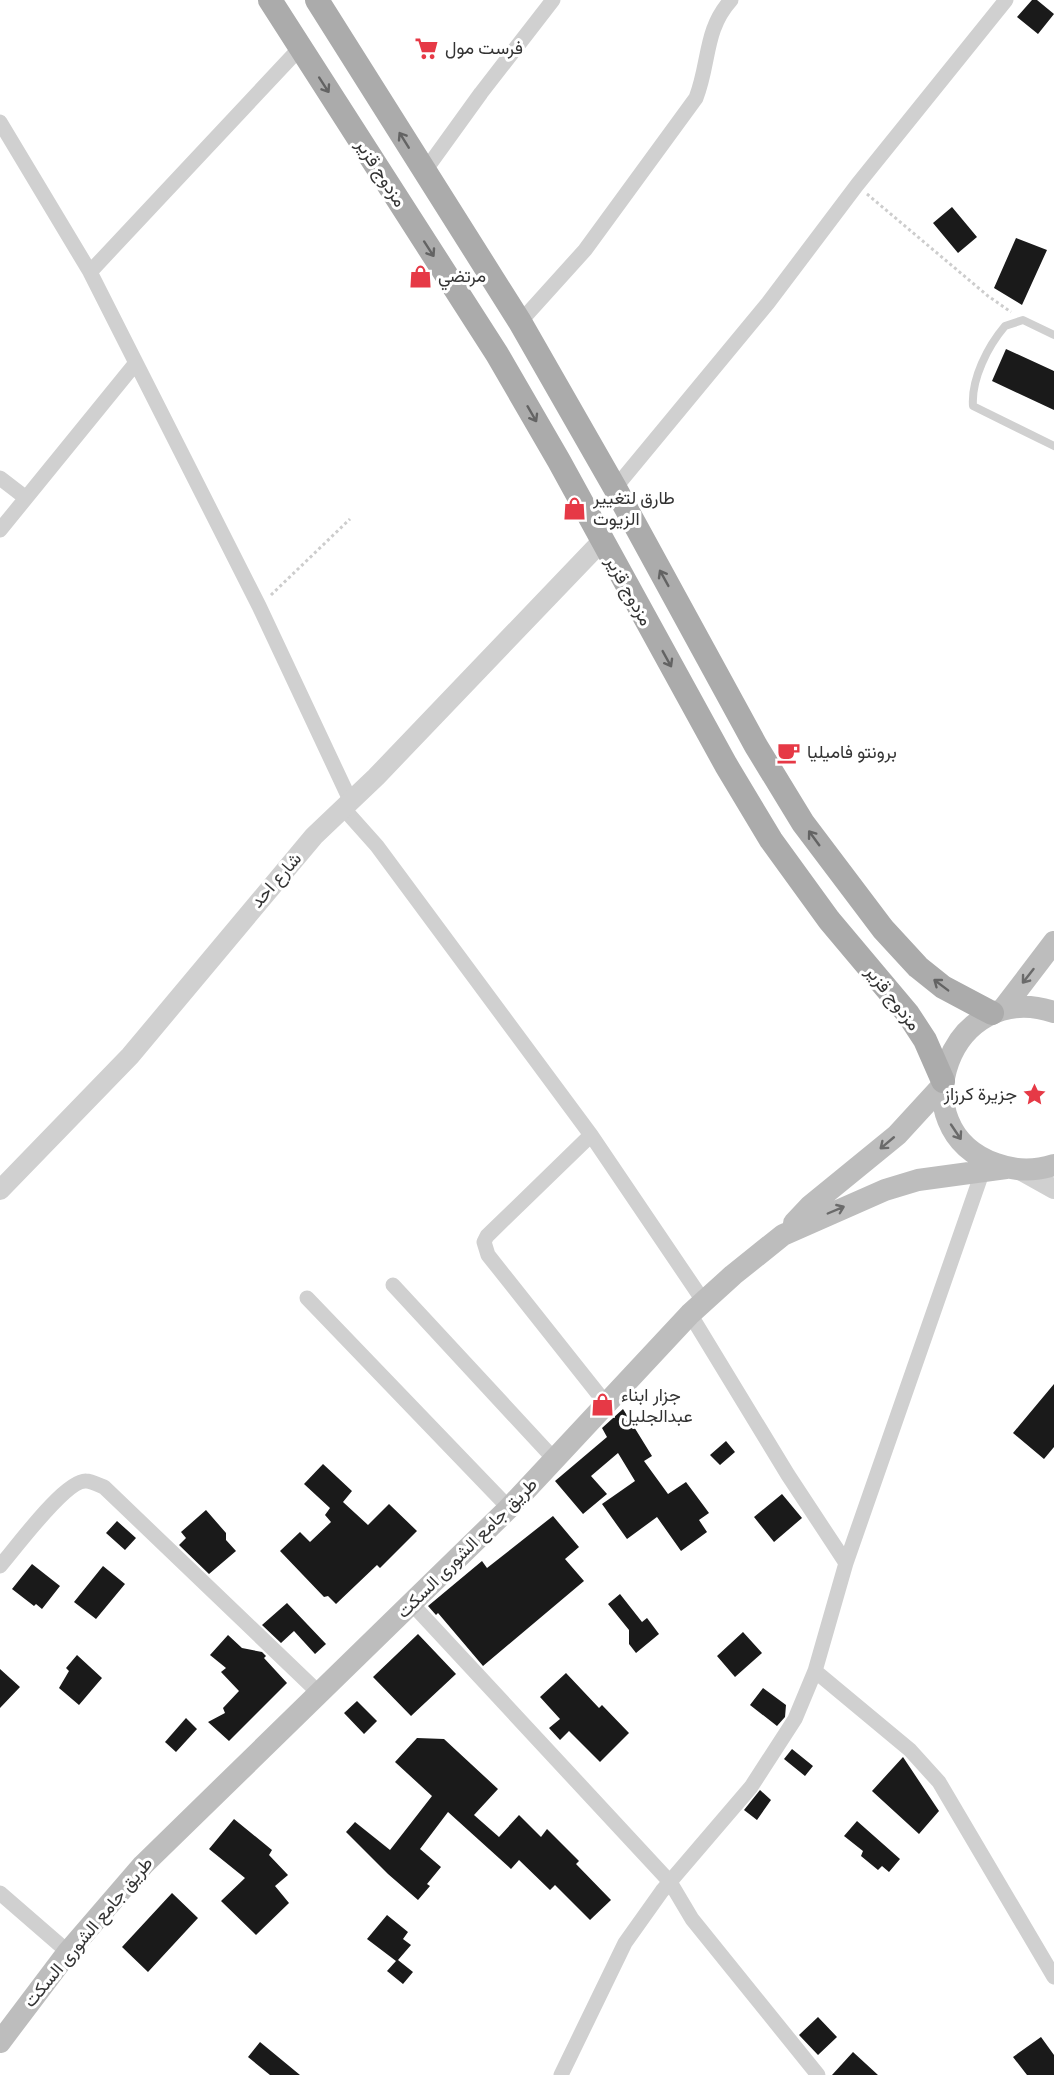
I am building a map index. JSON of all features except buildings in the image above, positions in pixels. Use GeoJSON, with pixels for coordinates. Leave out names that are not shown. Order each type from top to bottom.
{"type":"FeatureCollection","features":[{"type":"Feature","properties":{"kind":"main road","name":"مزدوج قزير"},"geometry":{"type":"LineString","coordinates":[[270,0],[497,354],[559,461],[726,765],[771,840],[829,920],[908,1014],[925,1040],[943,1083]]}},
{"type":"Feature","properties":{"kind":"main road","name":"مزدوج قزير"},"geometry":{"type":"LineString","coordinates":[[317,0],[520,322],[615,488],[756,746],[803,822],[877,921],[918,967],[944,987],[997,1011]]}},
{"type":"Feature","properties":{"kind":"main road"},"geometry":{"type":"LineString","coordinates":[[559,461],[589,443]]}},
{"type":"Feature","properties":{"kind":"main road"},"geometry":{"type":"LineString","coordinates":[[997,1011],[1054,942]]}},
{"type":"Feature","properties":{"kind":"main road"},"geometry":{"type":"LineString","coordinates":[[1013,1169],[973,1152],[960,1138],[950,1122],[943,1083],[946,1064],[958,1040],[977,1022],[997,1011],[1028,1006],[1054,1012]]}},
{"type":"Feature","properties":{"kind":"main road"},"geometry":{"type":"LineString","coordinates":[[783,1235],[810,1206],[897,1135],[943,1083]]}},
{"type":"Feature","properties":{"kind":"main road","name":"طريق جامع الشورى السكت"},"geometry":{"type":"LineString","coordinates":[[0,2042],[68,1952],[143,1865],[509,1508],[697,1308],[757,1253],[783,1235],[885,1190],[918,1180],[1054,1164]]}},
{"type":"Feature","properties":{"kind":"street"},"geometry":{"type":"LineString","coordinates":[[424,172],[481,93],[553,0]]}},
{"type":"Feature","properties":{"kind":"street"},"geometry":{"type":"LineString","coordinates":[[520,322],[585,250],[696,98],[704,78],[710,35],[718,14],[731,0]]}},
{"type":"Feature","properties":{"kind":"street"},"geometry":{"type":"LineString","coordinates":[[615,488],[768,303],[857,185],[1006,0]]}},
{"type":"Feature","properties":{"kind":"street"},"geometry":{"type":"LineString","coordinates":[[90,272],[300,48]]}},
{"type":"Feature","properties":{"kind":"street"},"geometry":{"type":"LineString","coordinates":[[0,122],[90,272],[259,606],[348,806],[591,1135],[697,1308],[788,1475],[846,1563]]}},
{"type":"Feature","properties":{"kind":"street"},"geometry":{"type":"LineString","coordinates":[[0,530],[135,364]]}},
{"type":"Feature","properties":{"kind":"street"},"geometry":{"type":"LineString","coordinates":[[0,478],[26,498]]}},
{"type":"Feature","properties":{"kind":"street","name":"شارع احد"},"geometry":{"type":"LineString","coordinates":[[0,1190],[130,1056],[314,836],[348,806],[602,541]]}},
{"type":"Feature","properties":{"kind":"street"},"geometry":{"type":"LineString","coordinates":[[591,1135],[487,1236],[484,1242],[488,1255],[607,1404]]}},
{"type":"Feature","properties":{"kind":"street"},"geometry":{"type":"LineString","coordinates":[[1013,1169],[1054,1189]]}},
{"type":"Feature","properties":{"kind":"street"},"geometry":{"type":"LineString","coordinates":[[561,2075],[625,1943],[670,1882],[750,1787],[795,1719],[815,1671],[846,1563],[982,1173]]}},
{"type":"Feature","properties":{"kind":"street"},"geometry":{"type":"LineString","coordinates":[[393,1286],[555,1460]]}},
{"type":"Feature","properties":{"kind":"street"},"geometry":{"type":"LineString","coordinates":[[307,1298],[509,1508]]}},
{"type":"Feature","properties":{"kind":"street"},"geometry":{"type":"LineString","coordinates":[[0,1566],[74,1484],[86,1481],[104,1487],[320,1694]]}},
{"type":"Feature","properties":{"kind":"street"},"geometry":{"type":"LineString","coordinates":[[412,1604],[670,1882],[692,1919],[818,2075]]}},
{"type":"Feature","properties":{"kind":"street"},"geometry":{"type":"LineString","coordinates":[[815,1671],[910,1749],[939,1782],[1054,1977]]}},
{"type":"Feature","properties":{"kind":"street"},"geometry":{"type":"LineString","coordinates":[[0,1893],[68,1952]]}},
{"type":"Feature","properties":{"kind":"lane"},"geometry":{"type":"LineString","coordinates":[[1054,335],[1023,320],[1005,326],[977,376],[972,394],[973,406],[1054,446]]}},
{"type":"Feature","properties":{"kind":"path"},"geometry":{"type":"LineString","coordinates":[[857,185],[988,296],[1023,320]]}},
{"type":"Feature","properties":{"kind":"path"},"geometry":{"type":"LineString","coordinates":[[259,606],[350,519]]}},
{"type":"Feature","properties":{"kind":"place","name":"فرست مول"},"geometry":{"type":"Point","coordinates":[427,48]}},
{"type":"Feature","properties":{"kind":"place","name":"مرتضي"},"geometry":{"type":"Point","coordinates":[420,276]}},
{"type":"Feature","properties":{"kind":"place","name":"طارق لتغيير الزيوت"},"geometry":{"type":"Point","coordinates":[575,508]}},
{"type":"Feature","properties":{"kind":"place","name":"برونتو فاميليا"},"geometry":{"type":"Point","coordinates":[789,752]}},
{"type":"Feature","properties":{"kind":"place","name":"جزيرة كرزاز"},"geometry":{"type":"Point","coordinates":[1035,1094]}},
{"type":"Feature","properties":{"kind":"place","name":"جزار ابناء عبدالجليل"},"geometry":{"type":"Point","coordinates":[603,1405]}}]}
